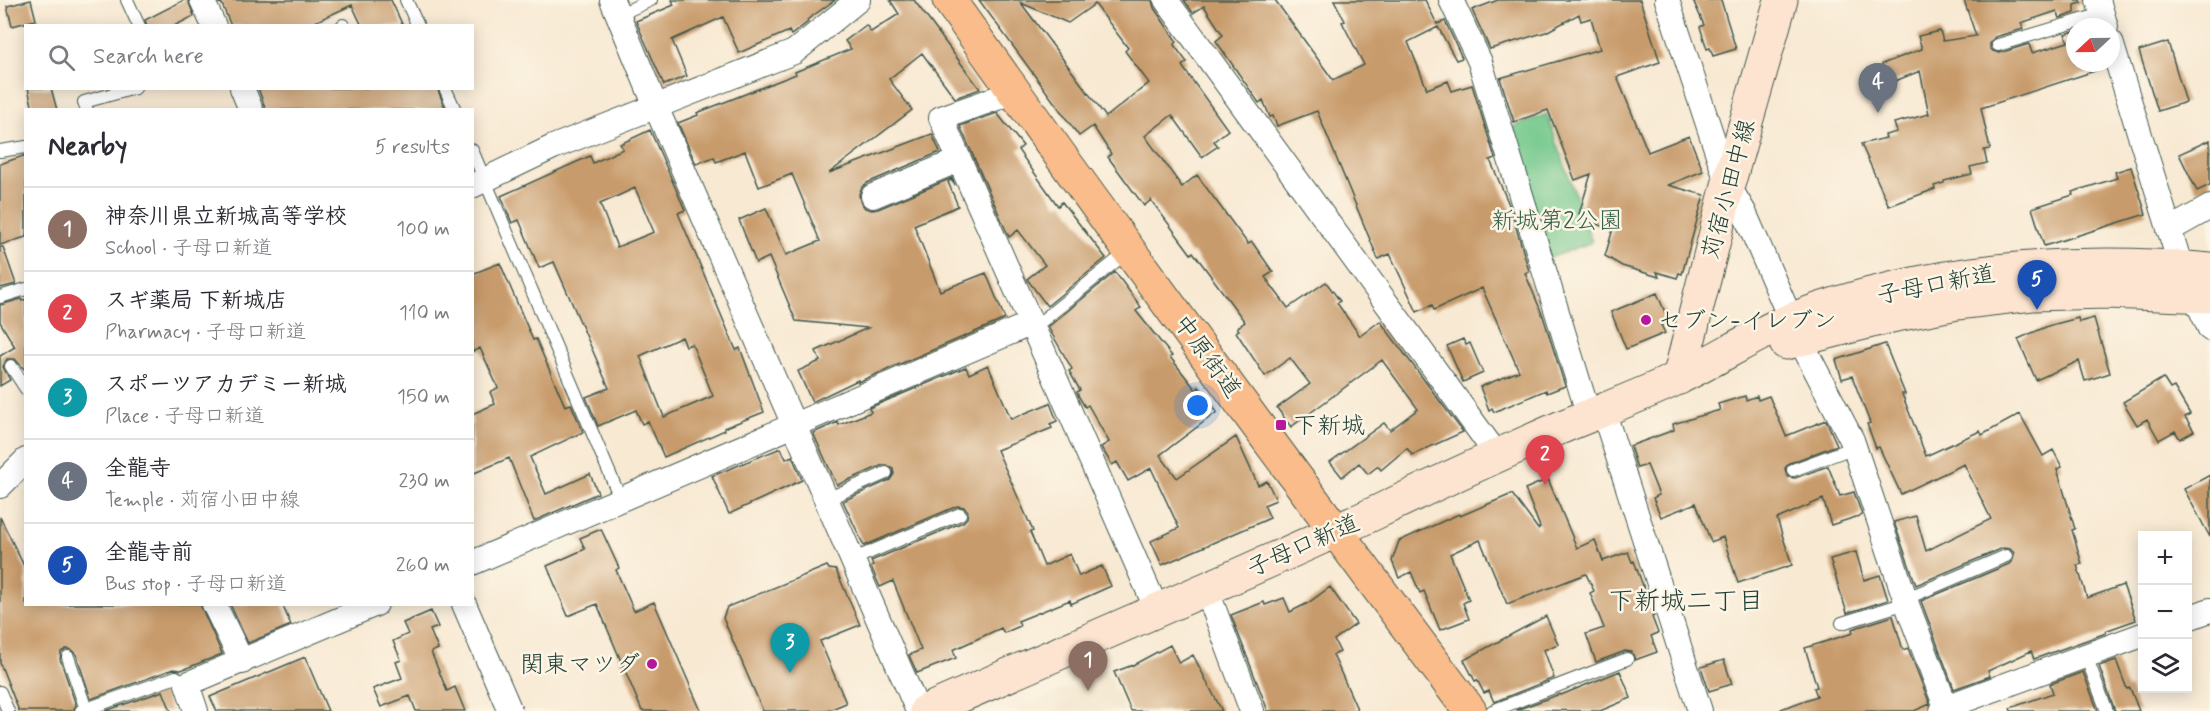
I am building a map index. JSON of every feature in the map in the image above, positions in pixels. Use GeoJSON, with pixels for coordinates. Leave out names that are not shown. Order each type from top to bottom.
{"type":"FeatureCollection","features":[{"type":"Feature","properties":{"kind":"main road","name":"中原街道"},"geometry":{"type":"LineString","coordinates":[[950,0],[1014,92],[1335,531],[1470,711]]}},
{"type":"Feature","properties":{"kind":"street"},"geometry":{"type":"LineString","coordinates":[[479,183],[554,147],[794,52],[858,0]]}},
{"type":"Feature","properties":{"kind":"street"},"geometry":{"type":"LineString","coordinates":[[1166,0],[1497,455]]}},
{"type":"Feature","properties":{"kind":"street"},"geometry":{"type":"LineString","coordinates":[[1451,0],[1480,62],[1596,413],[1700,711]]}},
{"type":"Feature","properties":{"kind":"street"},"geometry":{"type":"LineString","coordinates":[[1667,0],[1728,185],[1744,212],[1795,329],[1855,447],[1944,709],[1978,704],[2086,656],[2138,636]]}},
{"type":"Feature","properties":{"kind":"street","name":"苅宿小田中線"},"geometry":{"type":"LineString","coordinates":[[1679,378],[1728,185],[1781,0]]}},
{"type":"Feature","properties":{"kind":"street"},"geometry":{"type":"LineString","coordinates":[[615,7],[656,107],[918,711]]}},
{"type":"Feature","properties":{"kind":"street"},"geometry":{"type":"LineString","coordinates":[[2120,71],[2169,230],[2199,282],[2210,329]]}},
{"type":"Feature","properties":{"kind":"street"},"geometry":{"type":"LineString","coordinates":[[243,90],[250,108]]}},
{"type":"Feature","properties":{"kind":"street"},"geometry":{"type":"LineString","coordinates":[[1014,92],[940,118],[1157,610]]}},
{"type":"Feature","properties":{"kind":"street"},"geometry":{"type":"LineString","coordinates":[[873,196],[959,160]]}},
{"type":"Feature","properties":{"kind":"street"},"geometry":{"type":"LineString","coordinates":[[2169,230],[2210,207]]}},
{"type":"Feature","properties":{"kind":"street","name":"子母口新道"},"geometry":{"type":"LineString","coordinates":[[926,711],[1281,557],[1497,455],[1795,329],[1842,302],[1907,287],[1996,271],[2080,266],[2199,282]]}},
{"type":"Feature","properties":{"kind":"street"},"geometry":{"type":"LineString","coordinates":[[474,562],[794,424],[1031,326]]}},
{"type":"Feature","properties":{"kind":"street"},"geometry":{"type":"LineString","coordinates":[[0,486],[24,462]]}},
{"type":"Feature","properties":{"kind":"street"},"geometry":{"type":"LineString","coordinates":[[1206,588],[1252,711]]}},
{"type":"Feature","properties":{"kind":"street"},"geometry":{"type":"LineString","coordinates":[[215,606],[242,662]]}},
{"type":"Feature","properties":{"kind":"street"},"geometry":{"type":"LineString","coordinates":[[196,711],[187,684],[371,606]]}},
{"type":"Feature","properties":{"kind":"street"},"geometry":{"type":"LineString","coordinates":[[465,606],[510,711]]}},
{"type":"Feature","properties":{"kind":"street"},"geometry":{"type":"LineString","coordinates":[[2192,616],[2210,610]]}},
{"type":"Feature","properties":{"kind":"lane"},"geometry":{"type":"LineString","coordinates":[[128,0],[138,24]]}},
{"type":"Feature","properties":{"kind":"lane"},"geometry":{"type":"LineString","coordinates":[[406,0],[417,24]]}},
{"type":"Feature","properties":{"kind":"lane"},"geometry":{"type":"LineString","coordinates":[[615,7],[651,0]]}},
{"type":"Feature","properties":{"kind":"lane"},"geometry":{"type":"LineString","coordinates":[[1998,45],[2102,14]]}},
{"type":"Feature","properties":{"kind":"lane"},"geometry":{"type":"LineString","coordinates":[[86,108],[84,102],[128,90]]}},
{"type":"Feature","properties":{"kind":"lane"},"geometry":{"type":"LineString","coordinates":[[447,90],[454,108]]}},
{"type":"Feature","properties":{"kind":"lane"},"geometry":{"type":"LineString","coordinates":[[0,151],[24,147]]}},
{"type":"Feature","properties":{"kind":"lane"},"geometry":{"type":"LineString","coordinates":[[474,159],[479,183],[621,500]]}},
{"type":"Feature","properties":{"kind":"lane"},"geometry":{"type":"LineString","coordinates":[[1031,326],[1130,249]]}},
{"type":"Feature","properties":{"kind":"lane"},"geometry":{"type":"LineString","coordinates":[[0,297],[24,290]]}},
{"type":"Feature","properties":{"kind":"lane"},"geometry":{"type":"LineString","coordinates":[[11,366],[24,386]]}},
{"type":"Feature","properties":{"kind":"lane"},"geometry":{"type":"LineString","coordinates":[[1793,470],[1855,447]]}},
{"type":"Feature","properties":{"kind":"lane"},"geometry":{"type":"LineString","coordinates":[[827,499],[886,473]]}},
{"type":"Feature","properties":{"kind":"lane"},"geometry":{"type":"LineString","coordinates":[[854,559],[960,514]]}},
{"type":"Feature","properties":{"kind":"lane"},"geometry":{"type":"LineString","coordinates":[[1842,624],[1906,601],[2006,556]]}},
{"type":"Feature","properties":{"kind":"lane"},"geometry":{"type":"LineString","coordinates":[[2086,656],[2107,711]]}},
{"type":"Feature","properties":{"kind":"lane"},"geometry":{"type":"LineString","coordinates":[[68,657],[84,710],[176,677],[187,684]]}},
{"type":"Feature","properties":{"kind":"lane"},"geometry":{"type":"LineString","coordinates":[[1492,711],[1627,659]]}},
{"type":"Feature","properties":{"kind":"lane"},"geometry":{"type":"LineString","coordinates":[[0,692],[8,711]]}},
{"type":"Feature","properties":{"kind":"shaded area"},"geometry":{"type":"Polygon","coordinates":[[[1107,670],[1125,711],[1014,711],[1107,670]]]}},
{"type":"Feature","properties":{"kind":"green space","name":"新城第2公園"},"geometry":{"type":"Polygon","coordinates":[[[1547,114],[1592,242],[1542,261],[1502,131],[1547,114]]]}},
{"type":"Feature","properties":{"kind":"building"},"geometry":{"type":"Polygon","coordinates":[[[31,0],[36,20],[12,26],[7,6],[31,0]]]}},
{"type":"Feature","properties":{"kind":"building"},"geometry":{"type":"Polygon","coordinates":[[[184,0],[188,0],[194,16],[178,24],[146,24],[145,20],[184,0]]]}},
{"type":"Feature","properties":{"kind":"building"},"geometry":{"type":"Polygon","coordinates":[[[218,0],[391,0],[402,24],[361,24],[352,5],[310,24],[230,24],[221,2],[219,3],[218,0]]]}},
{"type":"Feature","properties":{"kind":"building"},"geometry":{"type":"Polygon","coordinates":[[[672,0],[835,0],[791,35],[789,31],[739,53],[723,17],[672,40],[687,76],[664,85],[636,21],[674,5],[672,0]]]}},
{"type":"Feature","properties":{"kind":"building"},"geometry":{"type":"Polygon","coordinates":[[[890,0],[914,0],[980,89],[955,98],[922,53],[889,79],[912,110],[829,173],[932,134],[940,152],[867,183],[859,194],[860,201],[865,208],[878,209],[952,178],[955,185],[951,180],[948,182],[958,206],[914,225],[940,291],[986,273],[1005,319],[858,382],[858,380],[812,402],[798,371],[820,361],[816,351],[868,328],[796,321],[769,257],[756,263],[739,220],[766,208],[786,255],[820,241],[792,174],[759,187],[745,151],[716,162],[714,157],[696,164],[678,123],[851,49],[845,41],[866,25],[871,32],[899,14],[890,0]]]}},
{"type":"Feature","properties":{"kind":"building"},"geometry":{"type":"Polygon","coordinates":[[[979,0],[1152,0],[1154,8],[1177,42],[1174,45],[1187,62],[1182,66],[1228,130],[1214,141],[1218,146],[1202,157],[1172,115],[1145,136],[1182,187],[1197,175],[1248,244],[1252,242],[1273,272],[1265,277],[1288,308],[1326,282],[1340,301],[1337,303],[1360,336],[1380,321],[1463,432],[1412,455],[1407,448],[1381,470],[1378,466],[1368,474],[1359,463],[1342,477],[1330,462],[1384,423],[1390,430],[1418,409],[1382,360],[1291,427],[1277,408],[1310,384],[1290,358],[1265,376],[1236,332],[1239,330],[1237,328],[1245,322],[1193,252],[1191,254],[1151,200],[1144,206],[1108,157],[1111,154],[1093,126],[1079,136],[979,0]],[[1021,3],[1106,117],[1149,83],[1125,51],[1128,48],[1095,4],[1068,23],[1021,3]]]}},
{"type":"Feature","properties":{"kind":"building"},"geometry":{"type":"Polygon","coordinates":[[[1184,0],[1275,0],[1333,80],[1364,65],[1342,22],[1345,21],[1334,0],[1425,0],[1437,24],[1445,21],[1462,58],[1456,60],[1438,27],[1408,42],[1427,89],[1448,81],[1452,91],[1472,85],[1495,158],[1490,160],[1510,207],[1529,271],[1525,273],[1543,316],[1565,386],[1547,393],[1546,390],[1494,412],[1492,408],[1489,410],[1480,387],[1519,371],[1482,288],[1434,310],[1432,305],[1417,312],[1390,254],[1378,259],[1317,111],[1277,126],[1273,116],[1270,117],[1263,100],[1259,103],[1216,41],[1223,35],[1204,6],[1193,13],[1184,0]]]}},
{"type":"Feature","properties":{"kind":"building"},"geometry":{"type":"Polygon","coordinates":[[[1498,0],[1640,0],[1660,62],[1617,77],[1648,152],[1689,136],[1703,171],[1668,185],[1704,195],[1682,274],[1679,273],[1677,278],[1657,272],[1659,277],[1622,266],[1605,256],[1613,229],[1582,220],[1583,215],[1579,214],[1591,174],[1575,180],[1548,110],[1514,122],[1500,78],[1600,49],[1591,18],[1581,21],[1579,14],[1546,32],[1490,49],[1472,10],[1498,0]]]}},
{"type":"Feature","properties":{"kind":"building"},"geometry":{"type":"Polygon","coordinates":[[[1693,0],[1721,0],[1736,49],[1713,56],[1710,48],[1707,49],[1700,27],[1704,25],[1693,0]]]}},
{"type":"Feature","properties":{"kind":"building"},"geometry":{"type":"Polygon","coordinates":[[[1964,0],[2080,0],[2081,3],[2075,5],[2075,13],[2060,18],[2057,11],[2021,23],[2023,29],[1995,37],[1990,43],[1990,48],[2000,53],[2029,44],[2032,53],[2066,43],[2066,72],[2092,72],[1981,108],[1990,149],[1984,150],[1987,163],[1970,167],[1972,174],[1944,181],[1934,186],[1935,189],[1889,206],[1861,144],[1886,138],[1885,135],[1897,132],[1894,123],[1929,114],[1920,71],[1890,83],[1882,64],[1922,49],[1918,36],[1940,31],[1943,41],[1976,36],[1964,0]]]}},
{"type":"Feature","properties":{"kind":"building"},"geometry":{"type":"Polygon","coordinates":[[[2168,42],[2186,102],[2158,111],[2139,51],[2168,42]]]}},
{"type":"Feature","properties":{"kind":"building"},"geometry":{"type":"Polygon","coordinates":[[[28,90],[52,90],[56,108],[33,108],[28,90]]]}},
{"type":"Feature","properties":{"kind":"building"},"geometry":{"type":"Polygon","coordinates":[[[259,90],[438,90],[445,108],[265,108],[259,90]]]}},
{"type":"Feature","properties":{"kind":"building"},"geometry":{"type":"Polygon","coordinates":[[[997,113],[1023,146],[1018,150],[1058,206],[1062,202],[1106,258],[1047,306],[1027,279],[1045,265],[1018,230],[1009,237],[960,126],[997,113]]]}},
{"type":"Feature","properties":{"kind":"building"},"geometry":{"type":"Polygon","coordinates":[[[650,130],[685,210],[678,213],[736,350],[740,348],[764,412],[724,428],[725,430],[664,457],[648,421],[642,424],[636,410],[598,426],[586,397],[609,388],[554,262],[539,268],[519,220],[512,223],[501,196],[590,156],[593,163],[623,149],[620,144],[650,130]],[[635,188],[600,204],[617,247],[654,232],[635,188]],[[682,337],[640,356],[664,417],[713,396],[692,344],[686,346],[682,337]]]}},
{"type":"Feature","properties":{"kind":"building"},"geometry":{"type":"Polygon","coordinates":[[[2210,140],[2210,185],[2197,191],[2179,154],[2210,140]]]}},
{"type":"Feature","properties":{"kind":"building"},"geometry":{"type":"Polygon","coordinates":[[[24,156],[24,238],[0,245],[0,164],[24,156]]]}},
{"type":"Feature","properties":{"kind":"building"},"geometry":{"type":"Polygon","coordinates":[[[2131,167],[2146,214],[2044,246],[2032,208],[2117,178],[2115,172],[2131,167]]]}},
{"type":"Feature","properties":{"kind":"building"},"geometry":{"type":"Polygon","coordinates":[[[0,247],[3,247],[16,284],[0,288],[0,247]]]}},
{"type":"Feature","properties":{"kind":"building"},"geometry":{"type":"Polygon","coordinates":[[[500,263],[533,340],[536,339],[565,406],[571,404],[583,432],[530,457],[546,494],[590,474],[598,493],[534,521],[509,458],[474,473],[474,413],[495,404],[490,392],[498,388],[480,348],[474,351],[474,273],[500,263]]]}},
{"type":"Feature","properties":{"kind":"building"},"geometry":{"type":"Polygon","coordinates":[[[1115,272],[1141,307],[1136,311],[1196,390],[1199,387],[1217,412],[1160,455],[1177,478],[1236,437],[1258,485],[1267,481],[1276,500],[1264,505],[1270,518],[1162,565],[1151,541],[1179,528],[1151,468],[1128,481],[1117,462],[1112,465],[1101,447],[1109,442],[1088,405],[1085,407],[1079,397],[1077,392],[1080,390],[1069,371],[1072,369],[1048,327],[1115,272]]]}},
{"type":"Feature","properties":{"kind":"building"},"geometry":{"type":"Polygon","coordinates":[[[1657,293],[1669,322],[1661,325],[1665,333],[1626,349],[1611,312],[1657,293]]]}},
{"type":"Feature","properties":{"kind":"building"},"geometry":{"type":"Polygon","coordinates":[[[24,300],[24,369],[15,359],[7,359],[3,367],[10,380],[0,386],[0,356],[15,347],[0,322],[0,305],[24,300]]]}},
{"type":"Feature","properties":{"kind":"building"},"geometry":{"type":"Polygon","coordinates":[[[2078,318],[2079,322],[2094,318],[2110,373],[2085,381],[2079,361],[2036,380],[2018,339],[2048,326],[2078,318]]]}},
{"type":"Feature","properties":{"kind":"building"},"geometry":{"type":"Polygon","coordinates":[[[1463,339],[1466,345],[1470,343],[1483,373],[1463,382],[1447,346],[1463,339]]]}},
{"type":"Feature","properties":{"kind":"building"},"geometry":{"type":"Polygon","coordinates":[[[1885,344],[1926,456],[1980,431],[1982,435],[2020,414],[2043,456],[2053,450],[2062,467],[2057,469],[2075,529],[2072,530],[2082,564],[2077,565],[2087,598],[2123,585],[2136,620],[2034,659],[2031,651],[1988,671],[1990,676],[1954,689],[1921,601],[2009,564],[2013,560],[2014,553],[2010,549],[2003,548],[1916,585],[1894,522],[1916,516],[1926,551],[1991,519],[1964,464],[1901,494],[1879,447],[1876,448],[1867,424],[1870,423],[1852,376],[1842,379],[1836,360],[1885,344]]]}},
{"type":"Feature","properties":{"kind":"building"},"geometry":{"type":"Polygon","coordinates":[[[988,365],[1011,419],[1050,403],[1057,421],[1050,424],[1052,428],[997,450],[1033,531],[1030,532],[1044,566],[1070,554],[1079,576],[1102,566],[1111,586],[1071,604],[1070,600],[1018,621],[1020,626],[1004,633],[1001,628],[953,650],[956,658],[917,673],[909,655],[921,650],[893,581],[880,587],[871,567],[873,566],[871,561],[963,522],[967,518],[968,511],[964,507],[957,506],[864,546],[843,501],[890,480],[894,474],[893,469],[883,465],[837,485],[813,433],[838,422],[839,425],[871,412],[869,408],[966,367],[969,374],[988,365]]]}},
{"type":"Feature","properties":{"kind":"building"},"geometry":{"type":"Polygon","coordinates":[[[2163,378],[2170,389],[2174,387],[2190,414],[2185,417],[2194,431],[2180,439],[2175,431],[2159,440],[2147,419],[2137,425],[2123,402],[2163,378]]]}},
{"type":"Feature","properties":{"kind":"building"},"geometry":{"type":"Polygon","coordinates":[[[1745,396],[1746,400],[1757,396],[1758,400],[1769,396],[1786,436],[1826,420],[1837,445],[1790,463],[1785,468],[1786,473],[1788,477],[1795,478],[1828,466],[1840,496],[1854,492],[1862,515],[1831,525],[1823,499],[1777,519],[1792,565],[1738,583],[1723,537],[1711,542],[1696,503],[1661,517],[1653,498],[1659,495],[1647,465],[1637,468],[1630,446],[1674,430],[1673,424],[1720,410],[1718,404],[1745,396]]]}},
{"type":"Feature","properties":{"kind":"building"},"geometry":{"type":"Polygon","coordinates":[[[781,448],[786,459],[792,456],[802,480],[729,514],[712,476],[781,448]]]}},
{"type":"Feature","properties":{"kind":"building"},"geometry":{"type":"Polygon","coordinates":[[[2210,475],[2210,537],[2184,489],[2210,475]]]}},
{"type":"Feature","properties":{"kind":"building"},"geometry":{"type":"Polygon","coordinates":[[[1548,479],[1577,548],[1595,540],[1603,561],[1628,552],[1632,562],[1634,561],[1654,616],[1652,617],[1658,633],[1651,636],[1657,652],[1635,660],[1632,652],[1625,651],[1596,662],[1586,634],[1604,628],[1590,593],[1594,591],[1586,574],[1507,604],[1480,540],[1450,554],[1469,600],[1463,603],[1469,619],[1440,630],[1424,591],[1420,593],[1411,572],[1399,578],[1392,561],[1399,541],[1459,514],[1460,516],[1512,494],[1538,529],[1540,527],[1525,489],[1548,479]]]}},
{"type":"Feature","properties":{"kind":"building"},"geometry":{"type":"Polygon","coordinates":[[[0,517],[24,566],[24,606],[201,606],[222,654],[181,670],[173,669],[91,699],[76,654],[66,649],[61,652],[60,659],[76,705],[73,711],[19,711],[0,663],[0,517]]]}},
{"type":"Feature","properties":{"kind":"building"},"geometry":{"type":"Polygon","coordinates":[[[601,529],[619,568],[616,570],[634,611],[654,602],[701,711],[642,711],[597,604],[568,616],[547,566],[585,549],[580,538],[601,529]]]}},
{"type":"Feature","properties":{"kind":"building"},"geometry":{"type":"Polygon","coordinates":[[[1856,552],[1864,580],[1880,575],[1888,600],[1847,613],[1830,559],[1856,552]]]}},
{"type":"Feature","properties":{"kind":"building"},"geometry":{"type":"Polygon","coordinates":[[[827,566],[829,569],[836,570],[860,625],[820,641],[846,703],[827,711],[763,711],[723,618],[727,607],[827,566]]]}},
{"type":"Feature","properties":{"kind":"building"},"geometry":{"type":"Polygon","coordinates":[[[1330,587],[1356,624],[1334,640],[1340,652],[1333,655],[1358,711],[1268,711],[1231,615],[1264,602],[1265,605],[1284,598],[1290,612],[1308,603],[1330,587]]]}},
{"type":"Feature","properties":{"kind":"building"},"geometry":{"type":"Polygon","coordinates":[[[231,606],[283,606],[291,625],[248,643],[231,606]]]}},
{"type":"Feature","properties":{"kind":"building"},"geometry":{"type":"Polygon","coordinates":[[[431,611],[438,627],[430,630],[438,649],[431,652],[447,691],[455,687],[465,711],[416,711],[410,696],[381,707],[373,689],[402,678],[396,662],[401,660],[393,641],[408,634],[403,623],[431,611]]]}},
{"type":"Feature","properties":{"kind":"building"},"geometry":{"type":"Polygon","coordinates":[[[1546,616],[1558,644],[1544,650],[1554,678],[1494,702],[1489,691],[1484,693],[1477,680],[1475,681],[1464,660],[1546,616]]]}},
{"type":"Feature","properties":{"kind":"building"},"geometry":{"type":"Polygon","coordinates":[[[1893,616],[1903,650],[1908,648],[1930,704],[1914,711],[1781,711],[1781,709],[1817,696],[1814,688],[1817,687],[1805,648],[1853,633],[1852,629],[1893,616]]]}},
{"type":"Feature","properties":{"kind":"building"},"geometry":{"type":"Polygon","coordinates":[[[1170,645],[1179,663],[1193,655],[1222,711],[1131,711],[1114,672],[1133,665],[1170,645]]]}},
{"type":"Feature","properties":{"kind":"building"},"geometry":{"type":"Polygon","coordinates":[[[305,657],[328,711],[217,711],[210,697],[305,657]]]}},
{"type":"Feature","properties":{"kind":"building"},"geometry":{"type":"Polygon","coordinates":[[[1724,660],[1732,684],[1709,691],[1701,667],[1724,660]]]}},
{"type":"Feature","properties":{"kind":"building"},"geometry":{"type":"Polygon","coordinates":[[[2116,660],[2127,689],[2130,688],[2139,711],[2115,711],[2099,666],[2116,660]]]}},
{"type":"Feature","properties":{"kind":"building"},"geometry":{"type":"Polygon","coordinates":[[[1620,671],[1631,698],[1600,711],[1516,710],[1561,695],[1620,671]]]}},
{"type":"Feature","properties":{"kind":"building"},"geometry":{"type":"Polygon","coordinates":[[[2083,672],[2098,711],[2011,711],[2010,708],[2053,693],[2050,684],[2083,672]]]}},
{"type":"Feature","properties":{"kind":"building"},"geometry":{"type":"Polygon","coordinates":[[[163,691],[171,711],[105,711],[163,691]]]}},
{"type":"Feature","properties":{"kind":"place","name":"全龍寺"},"geometry":{"type":"Point","coordinates":[1878,113]}},
{"type":"Feature","properties":{"kind":"place","name":"全龍寺前"},"geometry":{"type":"Point","coordinates":[2037,310]}},
{"type":"Feature","properties":{"kind":"place","name":"セブン-イレブン"},"geometry":{"type":"Point","coordinates":[1646,320]}},
{"type":"Feature","properties":{"kind":"place","name":"下新城"},"geometry":{"type":"Point","coordinates":[1281,425]}},
{"type":"Feature","properties":{"kind":"place","name":"スギ薬局 下新城店"},"geometry":{"type":"Point","coordinates":[1545,485]}},
{"type":"Feature","properties":{"kind":"place","name":"関東マツダ"},"geometry":{"type":"Point","coordinates":[652,664]}},
{"type":"Feature","properties":{"kind":"place","name":"スポーツアカデミー新城"},"geometry":{"type":"Point","coordinates":[790,673]}},
{"type":"Feature","properties":{"kind":"place","name":"神奈川県立新城高等学校"},"geometry":{"type":"Point","coordinates":[1088,691]}},
{"type":"Feature","properties":{"kind":"district","name":"下新城二丁目"},"geometry":{"type":"Point","coordinates":[1686,600]}}]}
